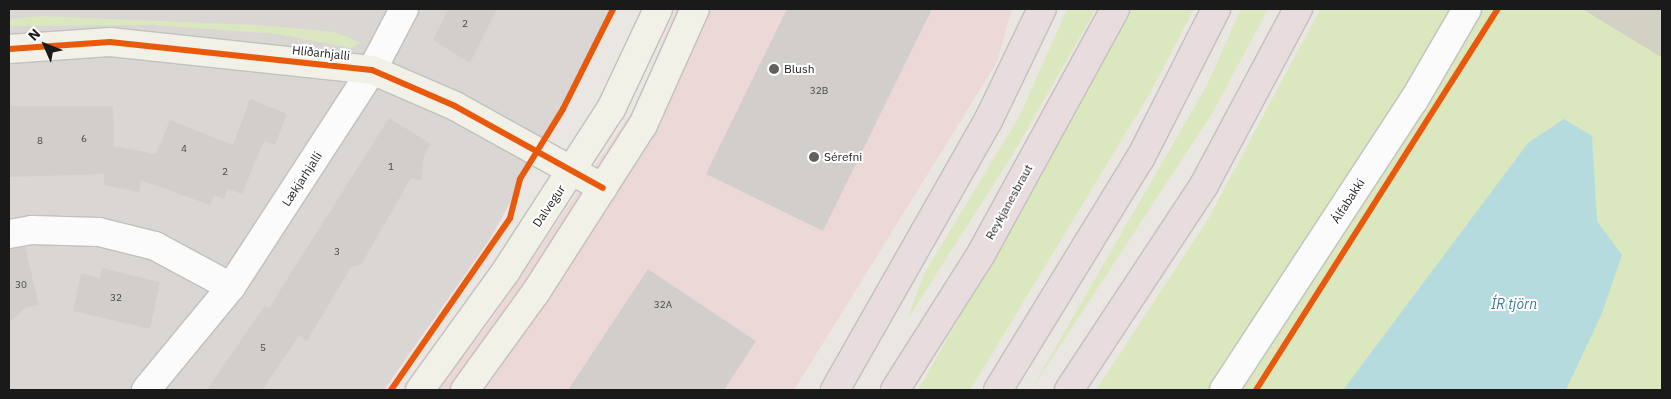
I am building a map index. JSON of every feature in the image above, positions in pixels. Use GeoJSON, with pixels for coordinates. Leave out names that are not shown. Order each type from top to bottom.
{"type":"FeatureCollection","features":[{"type":"Feature","properties":{"kind":"highway"},"geometry":{"type":"LineString","coordinates":[[835,390],[988,121],[1042,9]]}},
{"type":"Feature","properties":{"kind":"highway","name":"Reykjanesbraut"},"geometry":{"type":"LineString","coordinates":[[895,390],[980,254],[1115,9]]}},
{"type":"Feature","properties":{"kind":"highway"},"geometry":{"type":"LineString","coordinates":[[998,390],[1141,157],[1216,9]]}},
{"type":"Feature","properties":{"kind":"highway"},"geometry":{"type":"LineString","coordinates":[[1069,390],[1204,185],[1298,9]]}},
{"type":"Feature","properties":{"kind":"street","name":"Lækjarhjalli"},"geometry":{"type":"LineString","coordinates":[[146,390],[231,287],[372,70],[404,9]]}},
{"type":"Feature","properties":{"kind":"street","name":"Dalvegur"},"geometry":{"type":"LineString","coordinates":[[420,390],[573,170],[612,109],[658,9]]}},
{"type":"Feature","properties":{"kind":"street"},"geometry":{"type":"LineString","coordinates":[[465,390],[643,126],[695,9]]}},
{"type":"Feature","properties":{"kind":"street","name":"Álfabakki"},"geometry":{"type":"LineString","coordinates":[[1224,390],[1414,100],[1467,9]]}},
{"type":"Feature","properties":{"kind":"street","name":"Hlíðarhjalli"},"geometry":{"type":"LineString","coordinates":[[9,49],[110,42],[372,70],[455,106],[603,188]]}},
{"type":"Feature","properties":{"kind":"street"},"geometry":{"type":"LineString","coordinates":[[9,234],[32,230],[99,232],[155,246],[231,287]]}},
{"type":"Feature","properties":{"kind":"shaded area"},"geometry":{"type":"Polygon","coordinates":[[[9,9],[617,9],[490,239],[384,390],[9,390],[9,9]]]}},
{"type":"Feature","properties":{"kind":"shaded area"},"geometry":{"type":"Polygon","coordinates":[[[676,9],[1012,9],[997,62],[794,390],[436,390],[489,323],[637,104],[676,9]]]}},
{"type":"Feature","properties":{"kind":"shaded area"},"geometry":{"type":"Polygon","coordinates":[[[1582,9],[1662,9],[1662,58],[1582,9]]]}},
{"type":"Feature","properties":{"kind":"green space"},"geometry":{"type":"Polygon","coordinates":[[[1067,9],[1096,9],[1013,154],[907,320],[924,274],[1020,115],[1067,9]]]}},
{"type":"Feature","properties":{"kind":"green space"},"geometry":{"type":"Polygon","coordinates":[[[1126,9],[1194,9],[1150,93],[970,390],[918,390],[1055,150],[1126,9]]]}},
{"type":"Feature","properties":{"kind":"green space"},"geometry":{"type":"Polygon","coordinates":[[[1241,9],[1268,9],[1213,112],[1031,390],[1207,85],[1241,9]]]}},
{"type":"Feature","properties":{"kind":"green space"},"geometry":{"type":"Polygon","coordinates":[[[1320,9],[1582,9],[1662,58],[1662,390],[1096,390],[1207,221],[1320,9]]]}},
{"type":"Feature","properties":{"kind":"green space"},"geometry":{"type":"Polygon","coordinates":[[[41,16],[259,25],[335,32],[361,43],[351,48],[277,34],[153,25],[9,26],[9,19],[41,16]]]}},
{"type":"Feature","properties":{"kind":"water","name":"ÍR tjörn"},"geometry":{"type":"Polygon","coordinates":[[[1564,119],[1592,136],[1597,221],[1622,255],[1602,313],[1566,390],[1343,390],[1528,143],[1564,119]]]}},
{"type":"Feature","properties":{"kind":"building"},"geometry":{"type":"Polygon","coordinates":[[[448,9],[497,9],[470,63],[433,40],[448,9]]]}},
{"type":"Feature","properties":{"kind":"building"},"geometry":{"type":"Polygon","coordinates":[[[787,9],[932,9],[823,231],[706,174],[787,9]]]}},
{"type":"Feature","properties":{"kind":"building"},"geometry":{"type":"Polygon","coordinates":[[[250,99],[287,114],[275,145],[264,141],[242,194],[228,189],[224,199],[214,195],[210,205],[141,180],[139,192],[103,185],[105,174],[9,177],[9,106],[113,106],[114,146],[156,154],[170,120],[233,145],[250,99]]]}},
{"type":"Feature","properties":{"kind":"building"},"geometry":{"type":"Polygon","coordinates":[[[389,118],[431,144],[424,155],[421,180],[411,178],[361,265],[351,267],[307,341],[299,336],[262,390],[207,390],[265,305],[269,308],[389,118]]]}},
{"type":"Feature","properties":{"kind":"building"},"geometry":{"type":"Polygon","coordinates":[[[25,247],[39,305],[26,307],[9,323],[9,249],[25,247]]]}},
{"type":"Feature","properties":{"kind":"building"},"geometry":{"type":"Polygon","coordinates":[[[102,268],[160,282],[150,329],[73,311],[81,273],[100,278],[102,268]]]}},
{"type":"Feature","properties":{"kind":"building"},"geometry":{"type":"Polygon","coordinates":[[[648,269],[756,341],[724,390],[568,390],[648,269]]]}},
{"type":"Feature","properties":{"kind":"cycle path"},"geometry":{"type":"LineString","coordinates":[[391,390],[510,218],[520,179],[563,109],[613,9]]}},
{"type":"Feature","properties":{"kind":"cycle path"},"geometry":{"type":"LineString","coordinates":[[1256,390],[1498,9]]}},
{"type":"Feature","properties":{"kind":"cycle path"},"geometry":{"type":"LineString","coordinates":[[9,49],[110,42],[372,70],[455,106],[603,188]]}},
{"type":"Feature","properties":{"kind":"place","name":"Blush"},"geometry":{"type":"Point","coordinates":[774,69]}},
{"type":"Feature","properties":{"kind":"place","name":"Sérefni"},"geometry":{"type":"Point","coordinates":[814,157]}}]}
